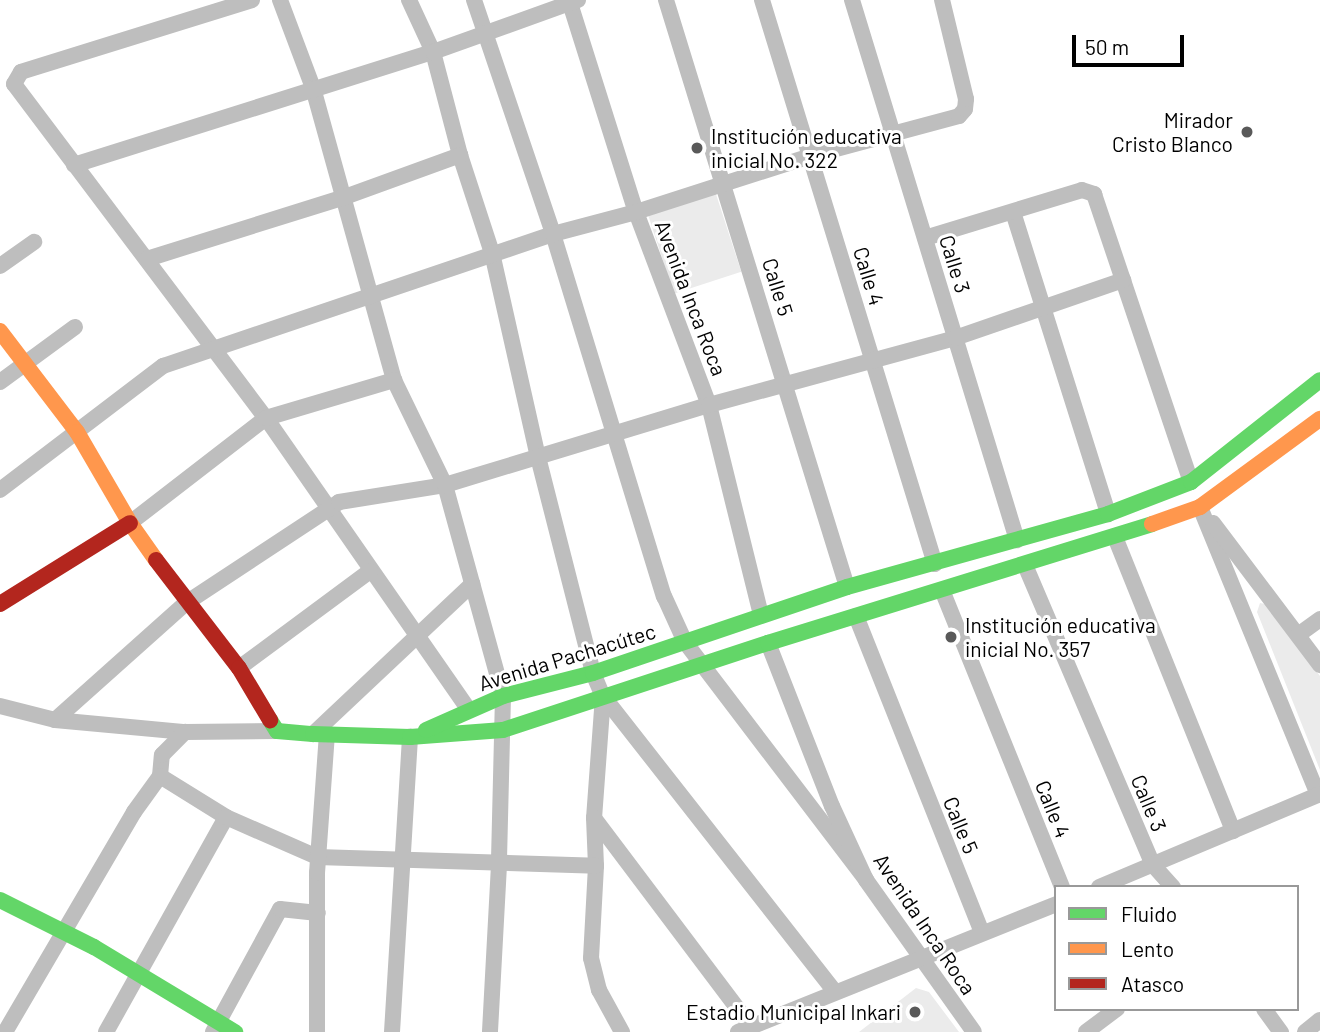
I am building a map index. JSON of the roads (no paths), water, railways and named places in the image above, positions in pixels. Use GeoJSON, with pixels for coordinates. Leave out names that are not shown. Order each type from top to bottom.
{"type":"FeatureCollection","features":[{"type":"Feature","properties":{"kind":"street"},"geometry":{"type":"LineString","coordinates":[[252,0],[21,72],[14,84],[266,418],[469,710]]}},
{"type":"Feature","properties":{"kind":"street"},"geometry":{"type":"LineString","coordinates":[[281,0],[313,88],[394,380],[445,485],[503,696],[499,864],[490,1032]]}},
{"type":"Feature","properties":{"kind":"street"},"geometry":{"type":"LineString","coordinates":[[409,0],[433,52],[460,155],[492,253],[538,457],[593,673],[603,696],[835,992]]}},
{"type":"Feature","properties":{"kind":"street"},"geometry":{"type":"LineString","coordinates":[[474,0],[553,234],[664,596],[685,642],[866,880]]}},
{"type":"Feature","properties":{"kind":"street","name":"Calle 5"},"geometry":{"type":"LineString","coordinates":[[666,0],[847,587]]}},
{"type":"Feature","properties":{"kind":"street","name":"Calle 4"},"geometry":{"type":"LineString","coordinates":[[762,0],[935,565]]}},
{"type":"Feature","properties":{"kind":"street","name":"Calle 3"},"geometry":{"type":"LineString","coordinates":[[852,0],[1017,540]]}},
{"type":"Feature","properties":{"kind":"street"},"geometry":{"type":"LineString","coordinates":[[0,490],[163,366],[492,253],[636,212],[810,156],[949,120],[965,109],[961,71],[942,0]]}},
{"type":"Feature","properties":{"kind":"street"},"geometry":{"type":"LineString","coordinates":[[74,165],[433,52],[573,1]]}},
{"type":"Feature","properties":{"kind":"street","name":"Avenida Inca Roca"},"geometry":{"type":"LineString","coordinates":[[573,1],[636,212],[709,405],[761,615]]}},
{"type":"Feature","properties":{"kind":"street"},"geometry":{"type":"LineString","coordinates":[[147,259],[342,198],[460,155]]}},
{"type":"Feature","properties":{"kind":"street"},"geometry":{"type":"LineString","coordinates":[[925,238],[1082,190],[1094,194],[1191,482]]}},
{"type":"Feature","properties":{"kind":"street"},"geometry":{"type":"LineString","coordinates":[[1013,212],[1108,514]]}},
{"type":"Feature","properties":{"kind":"street"},"geometry":{"type":"LineString","coordinates":[[0,266],[34,242]]}},
{"type":"Feature","properties":{"kind":"street"},"geometry":{"type":"LineString","coordinates":[[55,720],[186,603],[339,502],[445,485],[872,358],[955,338],[1124,280]]}},
{"type":"Feature","properties":{"kind":"street"},"geometry":{"type":"LineString","coordinates":[[0,382],[75,327]]}},
{"type":"Feature","properties":{"kind":"street"},"geometry":{"type":"LineString","coordinates":[[0,331],[77,432],[130,523],[186,603],[239,668],[277,732]]}},
{"type":"Feature","properties":{"kind":"street"},"geometry":{"type":"LineString","coordinates":[[2,598],[130,523],[266,418],[394,380]]}},
{"type":"Feature","properties":{"kind":"street","name":"Avenida Pachacútec"},"geometry":{"type":"LineString","coordinates":[[410,737],[503,696],[593,673],[847,587],[935,565],[1108,514],[1191,482],[1320,380]]}},
{"type":"Feature","properties":{"kind":"street"},"geometry":{"type":"LineString","coordinates":[[0,706],[55,720],[185,732],[410,737],[503,730],[768,643],[1115,537],[1200,507],[1320,419]]}},
{"type":"Feature","properties":{"kind":"street"},"geometry":{"type":"LineString","coordinates":[[1200,507],[1320,665]]}},
{"type":"Feature","properties":{"kind":"street"},"geometry":{"type":"LineString","coordinates":[[1104,885],[1319,794],[1200,507]]}},
{"type":"Feature","properties":{"kind":"street"},"geometry":{"type":"LineString","coordinates":[[1115,537],[1233,831]]}},
{"type":"Feature","properties":{"kind":"street","name":"Calle 3"},"geometry":{"type":"LineString","coordinates":[[1025,565],[1153,865],[1171,885]]}},
{"type":"Feature","properties":{"kind":"street"},"geometry":{"type":"LineString","coordinates":[[239,668],[370,571]]}},
{"type":"Feature","properties":{"kind":"street"},"geometry":{"type":"LineString","coordinates":[[317,1032],[320,735],[472,584]]}},
{"type":"Feature","properties":{"kind":"street","name":"Calle 4"},"geometry":{"type":"LineString","coordinates":[[942,590],[1061,885]]}},
{"type":"Feature","properties":{"kind":"street","name":"Calle 5"},"geometry":{"type":"LineString","coordinates":[[856,616],[982,933]]}},
{"type":"Feature","properties":{"kind":"street"},"geometry":{"type":"LineString","coordinates":[[1298,635],[1320,619]]}},
{"type":"Feature","properties":{"kind":"street","name":"Avenida Inca Roca"},"geometry":{"type":"LineString","coordinates":[[768,643],[832,806],[866,880],[974,1032]]}},
{"type":"Feature","properties":{"kind":"street"},"geometry":{"type":"LineString","coordinates":[[603,696],[594,818],[596,866],[591,958],[599,990],[622,1032]]}},
{"type":"Feature","properties":{"kind":"street"},"geometry":{"type":"LineString","coordinates":[[5,1032],[134,812],[160,776],[162,755],[185,732]]}},
{"type":"Feature","properties":{"kind":"street"},"geometry":{"type":"LineString","coordinates":[[392,1032],[410,737]]}},
{"type":"Feature","properties":{"kind":"street"},"geometry":{"type":"LineString","coordinates":[[160,776],[226,817],[317,857],[596,866]]}},
{"type":"Feature","properties":{"kind":"street"},"geometry":{"type":"LineString","coordinates":[[106,1032],[226,817]]}},
{"type":"Feature","properties":{"kind":"street"},"geometry":{"type":"LineString","coordinates":[[594,818],[745,1029],[1054,905]]}},
{"type":"Feature","properties":{"kind":"street"},"geometry":{"type":"LineString","coordinates":[[0,900],[65,931],[139,974],[216,1027],[235,1032]]}},
{"type":"Feature","properties":{"kind":"street"},"geometry":{"type":"LineString","coordinates":[[216,1027],[280,909],[318,913]]}},
{"type":"Feature","properties":{"kind":"street"},"geometry":{"type":"LineString","coordinates":[[1086,1032],[1115,1011]]}},
{"type":"Feature","properties":{"kind":"street"},"geometry":{"type":"LineString","coordinates":[[1265,1011],[1281,1032]]}},
{"type":"Feature","properties":{"kind":"street"},"geometry":{"type":"LineString","coordinates":[[1305,1032],[1320,1020]]}},
{"type":"Feature","properties":{"kind":"place","name":"Mirador Cristo Blanco"},"geometry":{"type":"Point","coordinates":[1247,132]}},
{"type":"Feature","properties":{"kind":"place","name":"Institución educativa inicial No. 322"},"geometry":{"type":"Point","coordinates":[697,148]}},
{"type":"Feature","properties":{"kind":"place","name":"Institución educativa inicial No. 357"},"geometry":{"type":"Point","coordinates":[951,637]}},
{"type":"Feature","properties":{"kind":"place","name":"Estadio Municipal Inkari"},"geometry":{"type":"Point","coordinates":[915,1012]}}]}
